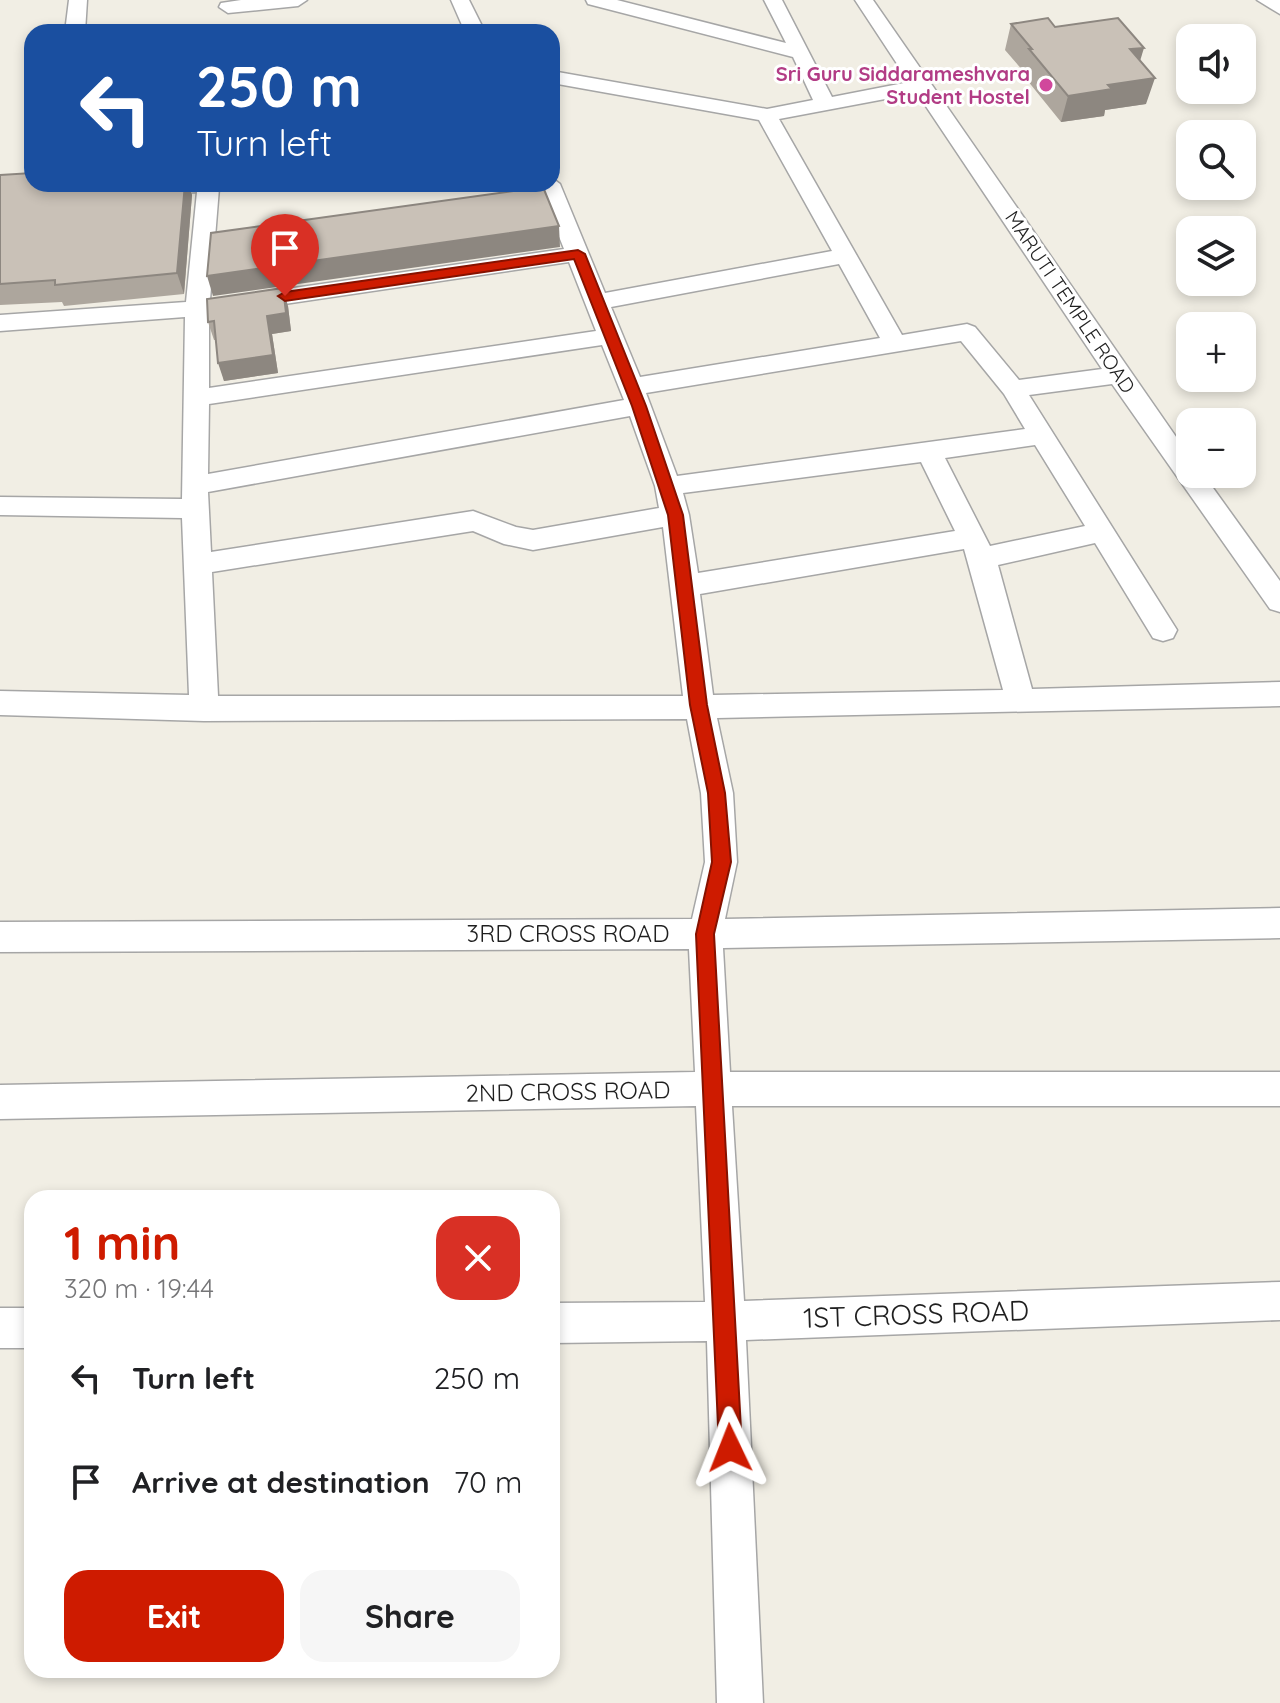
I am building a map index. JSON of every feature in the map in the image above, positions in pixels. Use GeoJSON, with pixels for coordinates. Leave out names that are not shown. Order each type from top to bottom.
{"type":"FeatureCollection","features":[{"type":"Feature","properties":{"kind":"street"},"geometry":{"type":"LineString","coordinates":[[228,7],[298,0]]}},
{"type":"Feature","properties":{"kind":"street"},"geometry":{"type":"LineString","coordinates":[[471,24],[461,3],[488,0]]}},
{"type":"Feature","properties":{"kind":"street"},"geometry":{"type":"LineString","coordinates":[[595,0],[801,53]]}},
{"type":"Feature","properties":{"kind":"street"},"geometry":{"type":"LineString","coordinates":[[773,0],[826,105]]}},
{"type":"Feature","properties":{"kind":"street","name":"MARUTI TEMPLE ROAD"},"geometry":{"type":"LineString","coordinates":[[864,0],[925,85],[1118,375],[1280,602]]}},
{"type":"Feature","properties":{"kind":"street"},"geometry":{"type":"LineString","coordinates":[[1266,0],[1280,8]]}},
{"type":"Feature","properties":{"kind":"street"},"geometry":{"type":"LineString","coordinates":[[77,24],[84,1]]}},
{"type":"Feature","properties":{"kind":"street"},"geometry":{"type":"LineString","coordinates":[[560,78],[767,115],[925,85]]}},
{"type":"Feature","properties":{"kind":"street"},"geometry":{"type":"LineString","coordinates":[[767,115],[895,343]]}},
{"type":"Feature","properties":{"kind":"street"},"geometry":{"type":"LineString","coordinates":[[204,709],[197,564],[196,398],[197,309],[211,245],[208,192]]}},
{"type":"Feature","properties":{"kind":"street"},"geometry":{"type":"LineString","coordinates":[[547,193],[578,254],[612,336],[672,501],[699,705],[717,793],[721,862],[705,934],[726,1321],[740,1703]]}},
{"type":"Feature","properties":{"kind":"street"},"geometry":{"type":"LineString","coordinates":[[0,323],[197,309],[578,254]]}},
{"type":"Feature","properties":{"kind":"street"},"geometry":{"type":"LineString","coordinates":[[597,302],[845,256]]}},
{"type":"Feature","properties":{"kind":"street"},"geometry":{"type":"LineString","coordinates":[[0,506],[196,497],[634,396],[895,343],[967,332],[1013,389],[1163,630]]}},
{"type":"Feature","properties":{"kind":"street"},"geometry":{"type":"LineString","coordinates":[[196,398],[612,336]]}},
{"type":"Feature","properties":{"kind":"street"},"geometry":{"type":"LineString","coordinates":[[1013,389],[1118,375]]}},
{"type":"Feature","properties":{"kind":"street"},"geometry":{"type":"LineString","coordinates":[[197,564],[473,521],[509,538],[533,540],[672,501],[929,452],[1042,435]]}},
{"type":"Feature","properties":{"kind":"street"},"geometry":{"type":"LineString","coordinates":[[929,452],[977,548],[1021,701]]}},
{"type":"Feature","properties":{"kind":"street"},"geometry":{"type":"LineString","coordinates":[[684,586],[1103,532]]}},
{"type":"Feature","properties":{"kind":"street"},"geometry":{"type":"LineString","coordinates":[[0,703],[204,709],[1021,701],[1280,694]]}},
{"type":"Feature","properties":{"kind":"street","name":"3RD CROSS ROAD"},"geometry":{"type":"LineString","coordinates":[[0,937],[705,934],[1280,923]]}},
{"type":"Feature","properties":{"kind":"street","name":"2ND CROSS ROAD"},"geometry":{"type":"LineString","coordinates":[[0,1102],[714,1089],[1280,1089]]}},
{"type":"Feature","properties":{"kind":"street","name":"1ST CROSS ROAD"},"geometry":{"type":"LineString","coordinates":[[560,1323],[726,1321],[1280,1301]]}},
{"type":"Feature","properties":{"kind":"street"},"geometry":{"type":"LineString","coordinates":[[0,1328],[24,1328]]}},
{"type":"Feature","properties":{"kind":"building"},"geometry":{"type":"Polygon","coordinates":[[[1048,18],[1055,27],[1118,18],[1144,48],[1130,49],[1155,78],[1108,85],[1112,89],[1068,96],[1011,24],[1048,18]]]}},
{"type":"Feature","properties":{"kind":"building"},"geometry":{"type":"Polygon","coordinates":[[[24,174],[24,192],[184,192],[177,273],[55,285],[55,280],[0,284],[0,175],[24,174]]]}},
{"type":"Feature","properties":{"kind":"building"},"geometry":{"type":"Polygon","coordinates":[[[507,192],[545,192],[559,226],[207,276],[211,233],[507,192]]]}},
{"type":"Feature","properties":{"kind":"building"},"geometry":{"type":"Polygon","coordinates":[[[283,288],[286,313],[267,316],[273,355],[218,363],[214,321],[208,322],[207,299],[283,288]]]}},
{"type":"Feature","properties":{"kind":"place","name":"Sri Guru Siddarameshvara Student Hostel"},"geometry":{"type":"Point","coordinates":[1046,85]}},
{"type":"Feature","properties":{"kind":"route"},"geometry":{"type":"LineString","coordinates":[[285,296],[578,254],[646,423],[676,515],[699,705],[717,793],[721,862],[705,934],[722,1234],[730,1448]]}}]}
